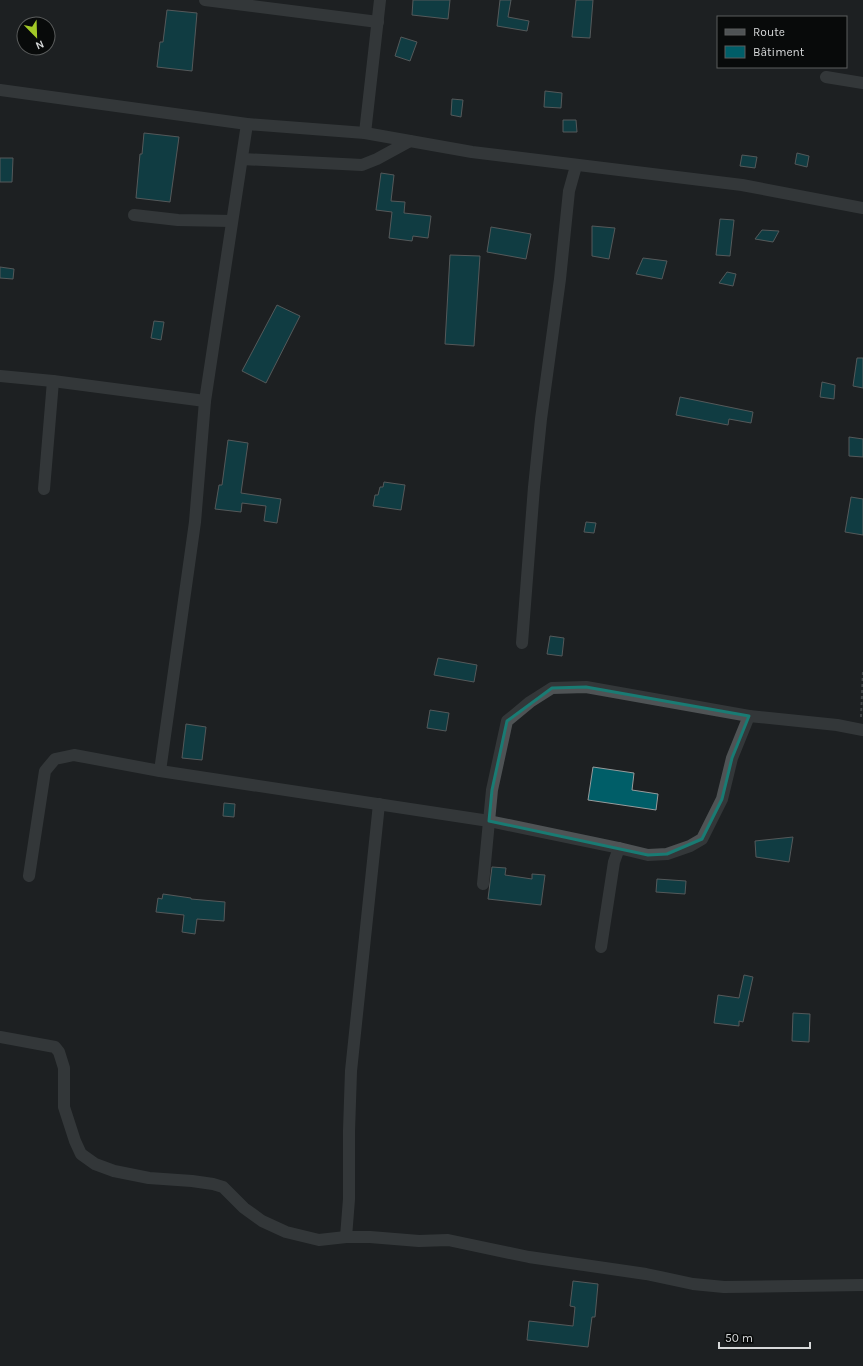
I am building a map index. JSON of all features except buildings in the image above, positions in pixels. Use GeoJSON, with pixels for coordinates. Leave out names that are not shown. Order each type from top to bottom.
{"type":"FeatureCollection","features":[{"type":"Feature","properties":{"kind":"street"},"geometry":{"type":"LineString","coordinates":[[205,0],[271,4],[378,22]]}},
{"type":"Feature","properties":{"kind":"street"},"geometry":{"type":"LineString","coordinates":[[365,133],[380,0]]}},
{"type":"Feature","properties":{"kind":"street"},"geometry":{"type":"LineString","coordinates":[[826,77],[863,83]]}},
{"type":"Feature","properties":{"kind":"street"},"geometry":{"type":"LineString","coordinates":[[0,90],[247,124],[365,133],[472,152],[576,166],[742,185],[863,208]]}},
{"type":"Feature","properties":{"kind":"street"},"geometry":{"type":"LineString","coordinates":[[160,771],[195,522],[205,401],[247,124]]}},
{"type":"Feature","properties":{"kind":"street"},"geometry":{"type":"LineString","coordinates":[[242,159],[362,165],[377,159],[410,141]]}},
{"type":"Feature","properties":{"kind":"street"},"geometry":{"type":"LineString","coordinates":[[522,644],[534,487],[541,419],[560,279],[569,191],[576,166]]}},
{"type":"Feature","properties":{"kind":"street"},"geometry":{"type":"LineString","coordinates":[[134,215],[178,220],[232,221]]}},
{"type":"Feature","properties":{"kind":"street"},"geometry":{"type":"LineString","coordinates":[[0,376],[53,381],[205,401]]}},
{"type":"Feature","properties":{"kind":"street"},"geometry":{"type":"LineString","coordinates":[[44,489],[53,381]]}},
{"type":"Feature","properties":{"kind":"street"},"geometry":{"type":"LineString","coordinates":[[483,884],[492,790],[507,721],[530,702],[552,688],[586,686],[749,716],[837,725],[862,730]]}},
{"type":"Feature","properties":{"kind":"street"},"geometry":{"type":"LineString","coordinates":[[29,876],[45,771],[55,759],[74,755],[160,771],[489,820],[648,855],[667,854],[690,846],[702,839],[722,799],[732,758],[749,716]]}},
{"type":"Feature","properties":{"kind":"street"},"geometry":{"type":"LineString","coordinates":[[346,1237],[349,1199],[351,1071],[379,804]]}},
{"type":"Feature","properties":{"kind":"street"},"geometry":{"type":"LineString","coordinates":[[601,947],[614,862],[619,848]]}},
{"type":"Feature","properties":{"kind":"street"},"geometry":{"type":"LineString","coordinates":[[0,1037],[55,1047],[59,1052],[64,1068],[64,1107],[74,1141],[82,1154],[95,1164],[114,1171],[149,1178],[192,1181],[223,1187],[244,1208],[262,1222],[286,1232],[319,1240],[346,1237],[370,1237],[419,1241],[448,1240],[529,1257],[646,1274],[693,1284],[724,1286],[863,1285]]}},
{"type":"Feature","properties":{"kind":"path"},"geometry":{"type":"LineString","coordinates":[[862,730],[863,670]]}},
{"type":"Feature","properties":{"kind":"highlighted area"},"geometry":{"type":"Polygon","coordinates":[[[586,687],[749,716],[732,758],[722,799],[702,839],[667,854],[648,855],[489,821],[492,790],[507,721],[552,688],[586,687]]]}}]}
